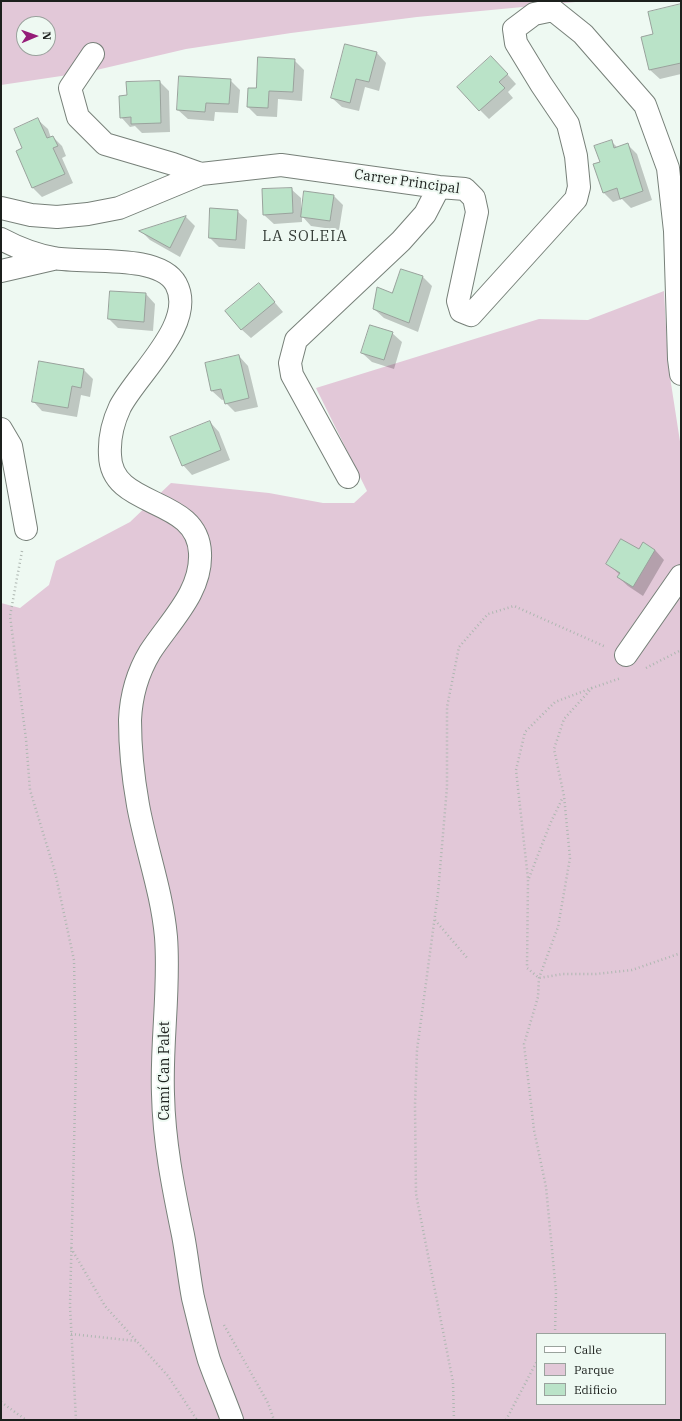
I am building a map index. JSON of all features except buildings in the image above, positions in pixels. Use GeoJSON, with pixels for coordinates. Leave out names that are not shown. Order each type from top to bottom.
{"type":"FeatureCollection","features":[{"type":"Feature","properties":{"kind":"street","name":"Carrer Principal"},"geometry":{"type":"LineString","coordinates":[[1,208],[31,215],[57,217],[88,214],[119,208],[201,174],[281,165],[439,187],[466,189],[474,198],[477,212],[458,301],[461,311],[471,315],[576,199],[579,179],[576,156],[568,124],[516,43],[514,29],[534,14],[553,10],[583,34],[645,105],[668,168],[675,230],[678,359],[681,374]]}},
{"type":"Feature","properties":{"kind":"street"},"geometry":{"type":"LineString","coordinates":[[93,54],[70,88],[78,117],[105,144],[201,174]]}},
{"type":"Feature","properties":{"kind":"street"},"geometry":{"type":"LineString","coordinates":[[348,477],[292,375],[290,363],[296,340],[401,241],[425,214],[439,187]]}},
{"type":"Feature","properties":{"kind":"street"},"geometry":{"type":"LineString","coordinates":[[1,239],[30,252],[56,258]]}},
{"type":"Feature","properties":{"kind":"street"},"geometry":{"type":"LineString","coordinates":[[1,271],[56,258]]}},
{"type":"Feature","properties":{"kind":"street","name":"Camí Can Palet"},"geometry":{"type":"LineString","coordinates":[[56,258],[146,265],[162,270],[175,280],[181,298],[181,311],[176,323],[121,406],[112,429],[110,456],[112,472],[130,490],[141,497],[170,509],[184,519],[196,533],[200,551],[199,570],[193,591],[149,654],[140,671],[134,691],[130,718],[132,766],[138,806],[156,878],[166,941],[162,1092],[168,1160],[184,1240],[192,1294],[209,1358],[232,1420]]}},
{"type":"Feature","properties":{"kind":"street"},"geometry":{"type":"LineString","coordinates":[[1,429],[11,446],[26,529]]}},
{"type":"Feature","properties":{"kind":"street"},"geometry":{"type":"LineString","coordinates":[[626,666],[681,576]]}},
{"type":"Feature","properties":{"kind":"path"},"geometry":{"type":"LineString","coordinates":[[26,529],[10,616],[25,732],[30,790],[55,872],[74,960],[76,1064],[71,1248],[71,1334],[76,1420]]}},
{"type":"Feature","properties":{"kind":"path"},"geometry":{"type":"LineString","coordinates":[[454,1420],[453,1382],[416,1194],[415,1105],[417,1050],[434,920],[447,787],[447,707],[459,647],[488,614],[514,606],[626,666],[650,666]]}},
{"type":"Feature","properties":{"kind":"path"},"geometry":{"type":"LineString","coordinates":[[645,668],[681,650]]}},
{"type":"Feature","properties":{"kind":"path"},"geometry":{"type":"LineString","coordinates":[[626,666],[592,688],[555,702],[525,732],[516,770],[528,879],[527,968],[539,978],[563,974],[596,974],[632,970],[681,953]]}},
{"type":"Feature","properties":{"kind":"path"},"geometry":{"type":"LineString","coordinates":[[555,1333],[556,1291],[546,1186],[534,1130],[524,1044],[538,997],[539,978],[558,927],[570,858],[564,796],[554,749],[564,719],[592,688]]}},
{"type":"Feature","properties":{"kind":"path"},"geometry":{"type":"LineString","coordinates":[[528,879],[550,824],[564,796]]}},
{"type":"Feature","properties":{"kind":"path"},"geometry":{"type":"LineString","coordinates":[[434,920],[468,959]]}},
{"type":"Feature","properties":{"kind":"path"},"geometry":{"type":"LineString","coordinates":[[71,1248],[105,1306],[168,1376],[197,1420]]}},
{"type":"Feature","properties":{"kind":"path"},"geometry":{"type":"LineString","coordinates":[[222,1323],[228,1328],[268,1403],[274,1420]]}},
{"type":"Feature","properties":{"kind":"path"},"geometry":{"type":"LineString","coordinates":[[71,1334],[137,1341]]}},
{"type":"Feature","properties":{"kind":"path"},"geometry":{"type":"LineString","coordinates":[[506,1420],[536,1363]]}},
{"type":"Feature","properties":{"kind":"path"},"geometry":{"type":"LineString","coordinates":[[1,1402],[26,1420]]}},
{"type":"Feature","properties":{"kind":"green space"},"geometry":{"type":"Polygon","coordinates":[[[1,1],[586,1],[417,17],[291,33],[186,49],[88,72],[1,85],[1,1]]]}},
{"type":"Feature","properties":{"kind":"green space"},"geometry":{"type":"Polygon","coordinates":[[[664,291],[668,364],[681,448],[681,1420],[1,1420],[1,603],[20,608],[49,585],[56,561],[130,522],[171,483],[269,493],[323,503],[354,503],[367,491],[316,388],[539,319],[588,320],[664,291]]]}},
{"type":"Feature","properties":{"kind":"district","name":"LA SOLEIA"},"geometry":{"type":"Point","coordinates":[305,237]}}]}
